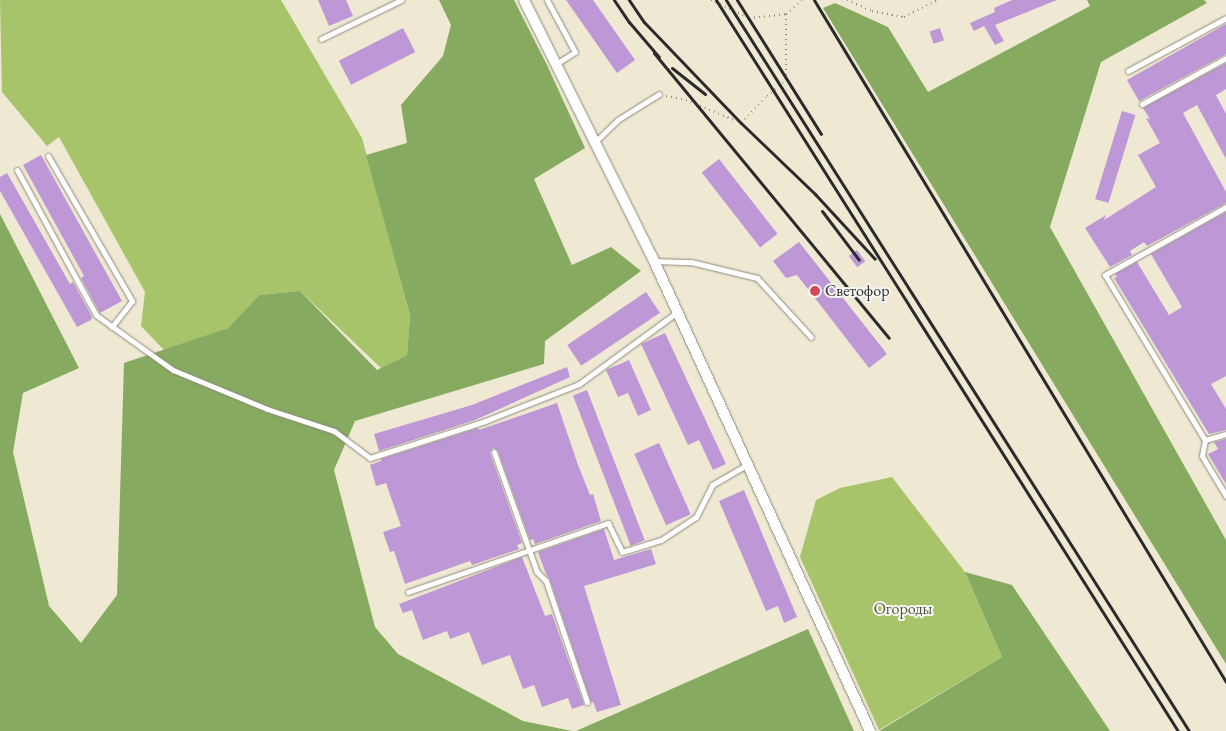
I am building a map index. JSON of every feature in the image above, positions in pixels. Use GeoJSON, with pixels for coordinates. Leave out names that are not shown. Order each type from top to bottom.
{"type":"FeatureCollection","features":[{"type":"Feature","properties":{"kind":"street"},"geometry":{"type":"LineString","coordinates":[[524,0],[654,261],[676,313],[748,463],[870,731]]}},
{"type":"Feature","properties":{"kind":"lane"},"geometry":{"type":"LineString","coordinates":[[321,39],[401,0]]}},
{"type":"Feature","properties":{"kind":"lane"},"geometry":{"type":"LineString","coordinates":[[547,0],[575,52],[556,64]]}},
{"type":"Feature","properties":{"kind":"lane"},"geometry":{"type":"LineString","coordinates":[[1128,71],[1226,18]]}},
{"type":"Feature","properties":{"kind":"lane"},"geometry":{"type":"LineString","coordinates":[[1142,104],[1226,58]]}},
{"type":"Feature","properties":{"kind":"lane"},"geometry":{"type":"LineString","coordinates":[[594,142],[619,119],[659,94]]}},
{"type":"Feature","properties":{"kind":"lane"},"geometry":{"type":"LineString","coordinates":[[48,156],[132,301],[112,327]]}},
{"type":"Feature","properties":{"kind":"lane"},"geometry":{"type":"LineString","coordinates":[[17,170],[96,315],[174,370],[267,408],[334,430],[370,458],[485,421],[579,384],[676,313]]}},
{"type":"Feature","properties":{"kind":"lane"},"geometry":{"type":"LineString","coordinates":[[1226,207],[1106,275],[1205,440],[1202,456],[1226,496]]}},
{"type":"Feature","properties":{"kind":"lane"},"geometry":{"type":"LineString","coordinates":[[654,261],[691,262],[757,278],[811,336]]}},
{"type":"Feature","properties":{"kind":"lane"},"geometry":{"type":"LineString","coordinates":[[1205,440],[1226,434]]}},
{"type":"Feature","properties":{"kind":"lane"},"geometry":{"type":"LineString","coordinates":[[494,452],[536,572],[546,581],[587,702]]}},
{"type":"Feature","properties":{"kind":"lane"},"geometry":{"type":"LineString","coordinates":[[408,592],[608,522],[622,552],[661,540],[696,517],[712,485],[748,463]]}},
{"type":"Feature","properties":{"kind":"path"},"geometry":{"type":"LineString","coordinates":[[711,0],[749,18],[786,14],[802,0]]}},
{"type":"Feature","properties":{"kind":"path"},"geometry":{"type":"LineString","coordinates":[[847,0],[872,11],[904,17],[937,0]]}},
{"type":"Feature","properties":{"kind":"path"},"geometry":{"type":"LineString","coordinates":[[659,94],[686,100],[740,123],[786,80],[786,14]]}},
{"type":"Feature","properties":{"kind":"green space"},"geometry":{"type":"Polygon","coordinates":[[[0,0],[281,0],[362,138],[410,315],[407,355],[381,368],[300,291],[259,295],[228,328],[164,350],[141,326],[145,292],[59,137],[47,146],[2,92],[0,0]]]}},
{"type":"Feature","properties":{"kind":"green space"},"geometry":{"type":"Polygon","coordinates":[[[439,0],[514,0],[547,65],[585,148],[534,179],[572,265],[611,247],[641,271],[545,341],[544,364],[355,421],[334,470],[375,627],[398,654],[523,721],[572,731],[0,731],[0,214],[79,368],[23,393],[13,452],[49,606],[81,643],[117,595],[124,363],[228,328],[259,295],[300,291],[377,370],[407,355],[410,315],[366,155],[407,143],[401,105],[443,56],[451,25],[439,0]]]}},
{"type":"Feature","properties":{"kind":"green space"},"geometry":{"type":"Polygon","coordinates":[[[1087,0],[1204,0],[1207,3],[1101,62],[1050,227],[1226,540],[1226,664],[823,8],[835,3],[888,27],[928,92],[1090,6],[1087,0]]]}},
{"type":"Feature","properties":{"kind":"green space","name":"Огороды"},"geometry":{"type":"Polygon","coordinates":[[[892,477],[965,572],[1002,657],[879,730],[800,557],[816,500],[840,488],[892,477]]]}},
{"type":"Feature","properties":{"kind":"green space"},"geometry":{"type":"Polygon","coordinates":[[[965,572],[1012,585],[1110,731],[879,731],[1002,657],[965,572]]]}},
{"type":"Feature","properties":{"kind":"green space"},"geometry":{"type":"Polygon","coordinates":[[[808,629],[854,731],[576,731],[808,629]]]}},
{"type":"Feature","properties":{"kind":"building"},"geometry":{"type":"Polygon","coordinates":[[[318,0],[346,0],[353,16],[329,26],[318,0]]]}},
{"type":"Feature","properties":{"kind":"building"},"geometry":{"type":"Polygon","coordinates":[[[566,0],[593,0],[635,60],[617,73],[566,0]]]}},
{"type":"Feature","properties":{"kind":"building"},"geometry":{"type":"Polygon","coordinates":[[[1012,0],[1057,0],[995,25],[1004,41],[995,45],[984,26],[974,31],[970,23],[995,12],[994,8],[1012,0]]]}},
{"type":"Feature","properties":{"kind":"building"},"geometry":{"type":"Polygon","coordinates":[[[1226,24],[1226,54],[1139,101],[1127,80],[1226,24]]]}},
{"type":"Feature","properties":{"kind":"building"},"geometry":{"type":"Polygon","coordinates":[[[403,28],[415,52],[351,85],[339,61],[403,28]]]}},
{"type":"Feature","properties":{"kind":"building"},"geometry":{"type":"Polygon","coordinates":[[[940,28],[944,40],[934,44],[930,31],[940,28]]]}},
{"type":"Feature","properties":{"kind":"building"},"geometry":{"type":"Polygon","coordinates":[[[1226,63],[1226,89],[1216,95],[1226,114],[1226,159],[1197,105],[1183,113],[1226,192],[1226,203],[1147,246],[1144,242],[1130,251],[1132,255],[1110,267],[1085,228],[1106,215],[1104,220],[1156,187],[1138,155],[1160,143],[1146,118],[1150,119],[1143,108],[1226,63]]]}},
{"type":"Feature","properties":{"kind":"building"},"geometry":{"type":"Polygon","coordinates":[[[1122,111],[1135,115],[1108,203],[1095,199],[1122,111]]]}},
{"type":"Feature","properties":{"kind":"building"},"geometry":{"type":"Polygon","coordinates":[[[41,155],[122,301],[100,313],[81,278],[84,276],[23,165],[41,155]]]}},
{"type":"Feature","properties":{"kind":"building"},"geometry":{"type":"Polygon","coordinates":[[[719,159],[777,234],[760,247],[702,173],[719,159]]]}},
{"type":"Feature","properties":{"kind":"building"},"geometry":{"type":"Polygon","coordinates":[[[7,173],[70,284],[73,282],[92,317],[91,320],[77,327],[0,191],[0,177],[7,173]]]}},
{"type":"Feature","properties":{"kind":"building"},"geometry":{"type":"Polygon","coordinates":[[[1226,212],[1226,376],[1211,384],[1226,409],[1226,430],[1209,434],[1114,278],[1117,277],[1115,274],[1137,262],[1169,315],[1182,307],[1151,254],[1226,212]]]}},
{"type":"Feature","properties":{"kind":"building"},"geometry":{"type":"Polygon","coordinates":[[[799,242],[887,354],[869,368],[797,275],[786,278],[773,261],[799,242]]]}},
{"type":"Feature","properties":{"kind":"building"},"geometry":{"type":"Polygon","coordinates":[[[857,250],[865,261],[857,267],[849,256],[857,250]]]}},
{"type":"Feature","properties":{"kind":"building"},"geometry":{"type":"Polygon","coordinates":[[[646,292],[660,313],[581,366],[567,345],[646,292]]]}},
{"type":"Feature","properties":{"kind":"building"},"geometry":{"type":"Polygon","coordinates":[[[665,333],[726,464],[713,470],[699,440],[688,445],[641,344],[665,333]]]}},
{"type":"Feature","properties":{"kind":"building"},"geometry":{"type":"Polygon","coordinates":[[[629,360],[651,410],[638,416],[628,393],[618,397],[606,370],[629,360]]]}},
{"type":"Feature","properties":{"kind":"building"},"geometry":{"type":"Polygon","coordinates":[[[567,367],[570,377],[475,420],[379,451],[374,434],[472,405],[567,367]]]}},
{"type":"Feature","properties":{"kind":"building"},"geometry":{"type":"Polygon","coordinates":[[[587,390],[645,540],[631,546],[573,395],[587,390]]]}},
{"type":"Feature","properties":{"kind":"building"},"geometry":{"type":"Polygon","coordinates":[[[557,403],[578,465],[590,495],[593,494],[601,521],[535,544],[533,539],[530,540],[498,451],[493,448],[490,453],[522,543],[517,545],[519,549],[472,565],[470,561],[405,584],[394,551],[390,552],[383,532],[401,526],[386,483],[376,486],[370,465],[381,461],[381,459],[478,428],[479,430],[557,403]]]}},
{"type":"Feature","properties":{"kind":"building"},"geometry":{"type":"Polygon","coordinates":[[[1226,439],[1226,484],[1208,454],[1218,449],[1214,442],[1226,439]]]}},
{"type":"Feature","properties":{"kind":"building"},"geometry":{"type":"Polygon","coordinates":[[[659,443],[691,514],[666,525],[634,454],[659,443]]]}},
{"type":"Feature","properties":{"kind":"building"},"geometry":{"type":"Polygon","coordinates":[[[744,490],[797,617],[784,623],[778,606],[766,611],[719,501],[744,490]]]}},
{"type":"Feature","properties":{"kind":"building"},"geometry":{"type":"Polygon","coordinates":[[[604,529],[614,560],[651,549],[656,564],[584,586],[621,705],[597,712],[593,702],[591,702],[550,580],[538,552],[604,529]]]}},
{"type":"Feature","properties":{"kind":"building"},"geometry":{"type":"Polygon","coordinates":[[[522,557],[545,616],[552,614],[584,705],[572,709],[568,698],[542,707],[534,685],[523,689],[510,655],[482,665],[469,632],[450,639],[447,631],[423,640],[412,610],[403,613],[399,604],[522,557]]]}},
{"type":"Feature","properties":{"kind":"railway"},"geometry":{"type":"LineString","coordinates":[[614,0],[629,22],[659,57]]}},
{"type":"Feature","properties":{"kind":"railway"},"geometry":{"type":"LineString","coordinates":[[629,0],[644,22],[741,123],[815,194],[875,259]]}},
{"type":"Feature","properties":{"kind":"railway"},"geometry":{"type":"LineString","coordinates":[[716,0],[1178,731]]}},
{"type":"Feature","properties":{"kind":"railway"},"geometry":{"type":"LineString","coordinates":[[726,0],[1189,731]]}},
{"type":"Feature","properties":{"kind":"railway"},"geometry":{"type":"LineString","coordinates":[[737,0],[821,134]]}},
{"type":"Feature","properties":{"kind":"railway"},"geometry":{"type":"LineString","coordinates":[[814,0],[1226,682]]}},
{"type":"Feature","properties":{"kind":"railway"},"geometry":{"type":"LineString","coordinates":[[654,53],[889,338]]}},
{"type":"Feature","properties":{"kind":"railway"},"geometry":{"type":"LineString","coordinates":[[672,68],[705,94]]}},
{"type":"Feature","properties":{"kind":"railway"},"geometry":{"type":"LineString","coordinates":[[822,211],[859,260]]}},
{"type":"Feature","properties":{"kind":"place","name":"Светофор"},"geometry":{"type":"Point","coordinates":[815,291]}}]}
